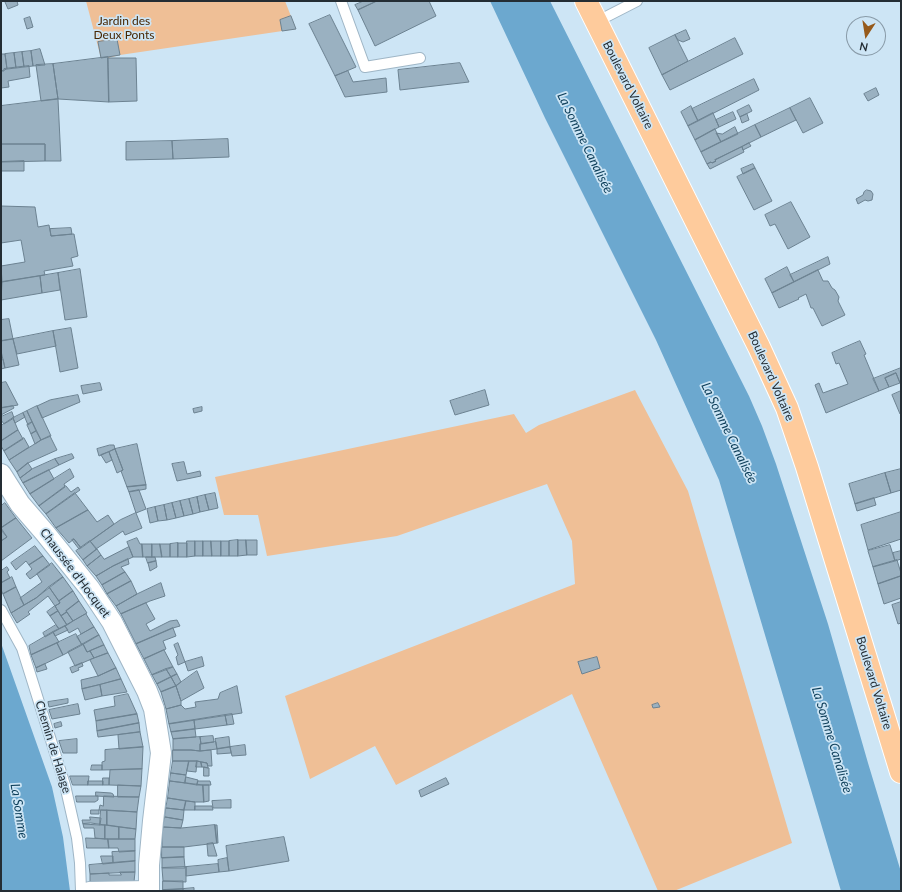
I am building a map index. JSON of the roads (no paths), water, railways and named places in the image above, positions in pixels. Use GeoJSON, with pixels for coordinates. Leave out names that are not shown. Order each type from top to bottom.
{"type":"FeatureCollection","features":[{"type":"Feature","properties":{"kind":"main road","name":"Boulevard Voltaire"},"geometry":{"type":"LineString","coordinates":[[586,1],[759,347],[787,408],[807,467],[901,772]]}},
{"type":"Feature","properties":{"kind":"street","name":"Chaussée d'Hocquet"},"geometry":{"type":"LineString","coordinates":[[1,474],[20,504],[46,533],[90,589],[112,622],[147,691],[155,715],[160,753],[153,821],[149,889]]}},
{"type":"Feature","properties":{"kind":"lane"},"geometry":{"type":"LineString","coordinates":[[341,1],[365,67],[420,58]]}},
{"type":"Feature","properties":{"kind":"lane"},"geometry":{"type":"LineString","coordinates":[[596,22],[636,1]]}},
{"type":"Feature","properties":{"kind":"lane","name":"Chemin de Halage"},"geometry":{"type":"LineString","coordinates":[[1,610],[22,648],[65,785],[80,856],[81,890]]}},
{"type":"Feature","properties":{"kind":"lane"},"geometry":{"type":"LineString","coordinates":[[81,890],[89,887],[149,889]]}},
{"type":"Feature","properties":{"kind":"water","name":"La Somme Canalisée"},"geometry":{"type":"Polygon","coordinates":[[[490,1],[550,1],[749,396],[776,464],[828,624],[901,872],[901,891],[841,891],[719,480],[656,340],[545,118],[490,1]]]}},
{"type":"Feature","properties":{"kind":"water","name":"La Somme"},"geometry":{"type":"Polygon","coordinates":[[[1,643],[52,787],[63,837],[70,891],[1,891],[1,643]]]}},
{"type":"Feature","properties":{"kind":"park label","name":"Jardin des Deux Ponts"},"geometry":{"type":"Point","coordinates":[124,28]}}]}
